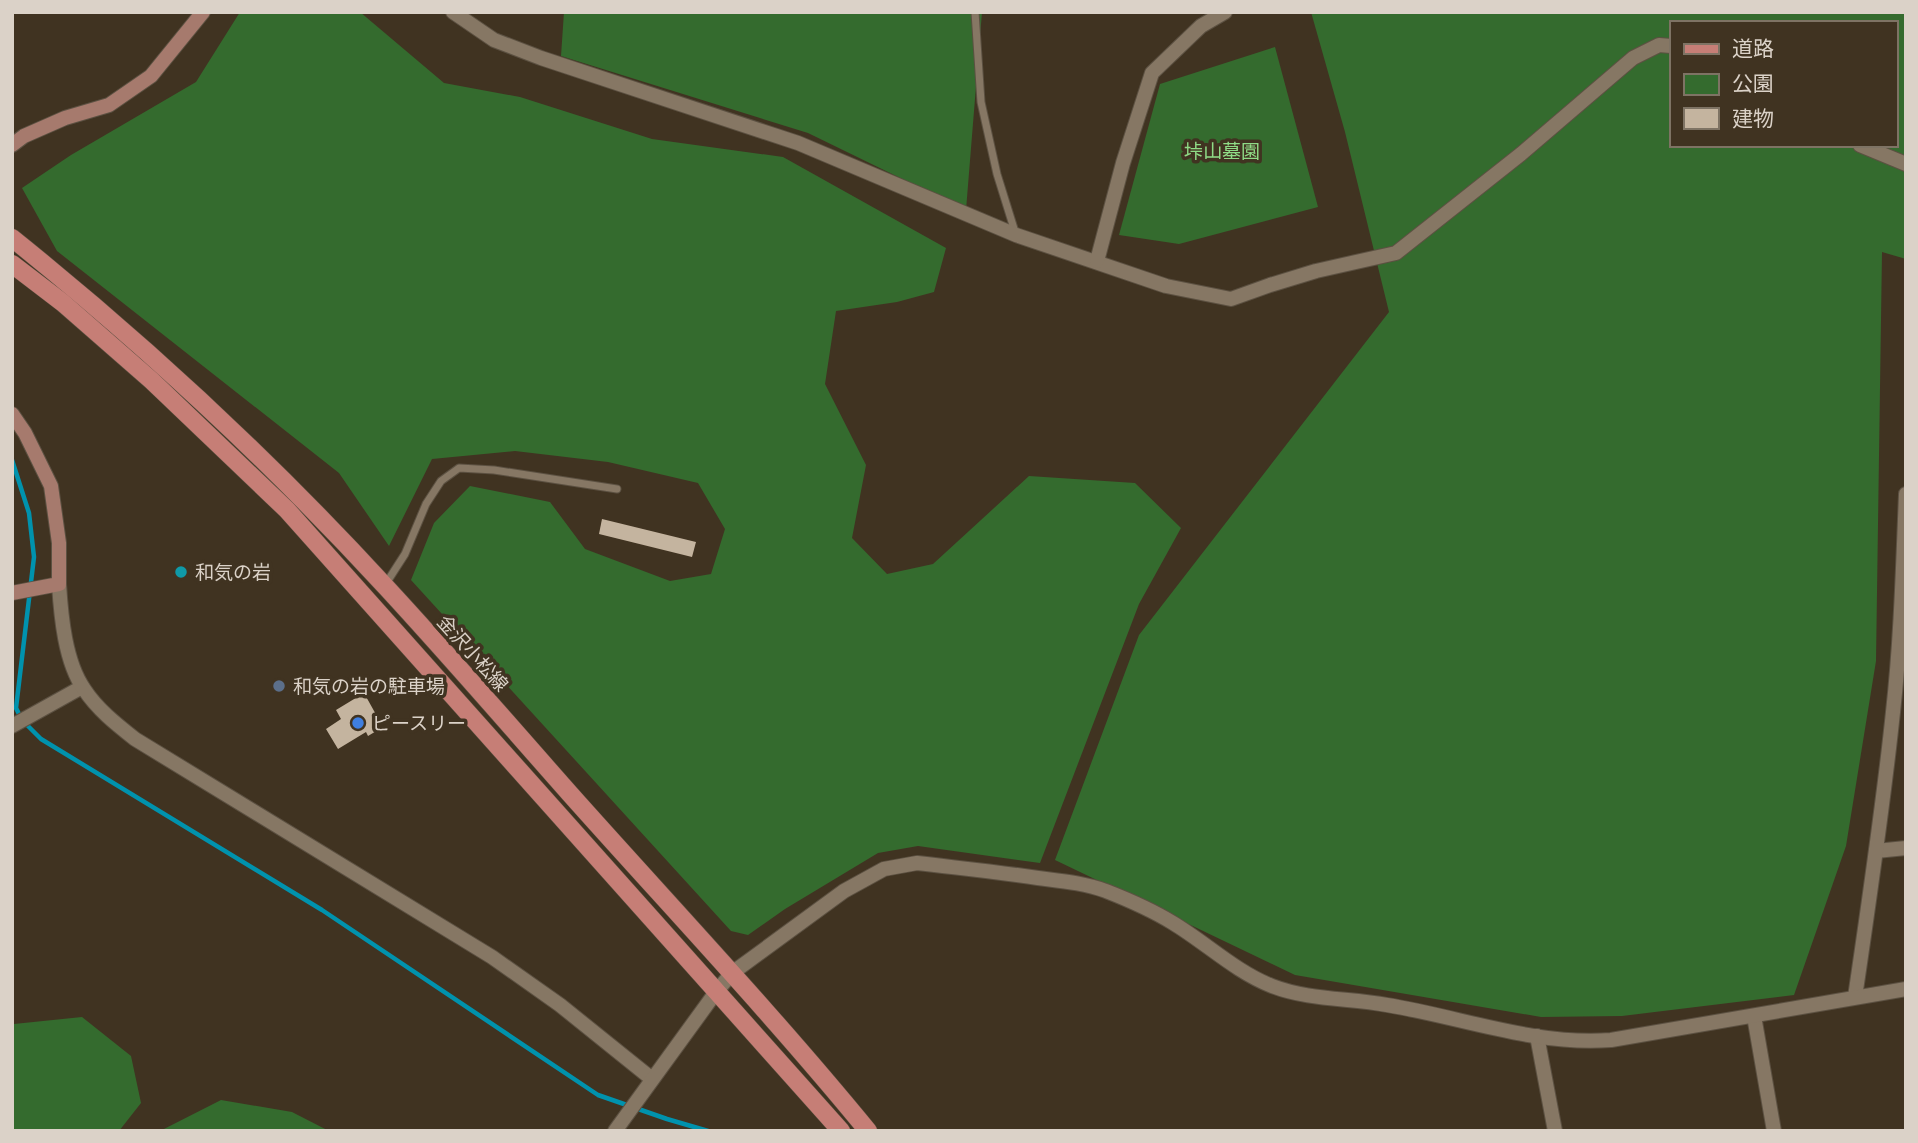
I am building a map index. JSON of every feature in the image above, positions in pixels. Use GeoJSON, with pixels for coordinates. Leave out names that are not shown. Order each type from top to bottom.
{"type":"FeatureCollection","features":[{"type":"Feature","properties":{"kind":"main road"},"geometry":{"type":"LineString","coordinates":[[12,145],[24,136],[65,118],[109,105],[151,76],[203,12]]}},
{"type":"Feature","properties":{"kind":"main road","name":"金沢小松線"},"geometry":{"type":"LineString","coordinates":[[12,238],[82,294],[162,365],[298,495],[385,585],[732,973],[864,1126]]}},
{"type":"Feature","properties":{"kind":"main road"},"geometry":{"type":"LineString","coordinates":[[12,264],[63,303],[151,380],[287,510],[841,1131]]}},
{"type":"Feature","properties":{"kind":"main road"},"geometry":{"type":"LineString","coordinates":[[12,414],[25,433],[51,486],[59,543],[52,585],[12,593]]}},
{"type":"Feature","properties":{"kind":"street"},"geometry":{"type":"LineString","coordinates":[[453,12],[494,40],[797,142],[1016,235],[1166,286],[1231,299],[1316,271],[1395,253],[1521,154],[1633,58],[1659,45],[1670,46]]}},
{"type":"Feature","properties":{"kind":"street"},"geometry":{"type":"LineString","coordinates":[[1097,261],[1123,163],[1152,73],[1200,26],[1224,12]]}},
{"type":"Feature","properties":{"kind":"street"},"geometry":{"type":"LineString","coordinates":[[1865,147],[1906,164]]}},
{"type":"Feature","properties":{"kind":"street"},"geometry":{"type":"LineString","coordinates":[[1855,997],[1892,723],[1906,495]]}},
{"type":"Feature","properties":{"kind":"street"},"geometry":{"type":"LineString","coordinates":[[52,585],[68,650],[82,687],[99,708],[135,738],[492,957],[560,1004],[650,1082]]}},
{"type":"Feature","properties":{"kind":"street"},"geometry":{"type":"LineString","coordinates":[[12,726],[82,687]]}},
{"type":"Feature","properties":{"kind":"street"},"geometry":{"type":"LineString","coordinates":[[1876,851],[1906,848]]}},
{"type":"Feature","properties":{"kind":"street"},"geometry":{"type":"LineString","coordinates":[[615,1130],[732,973],[844,891],[884,869],[917,863],[1088,886],[1145,908],[1173,923],[1248,974],[1273,986],[1301,994],[1385,1004],[1438,1014],[1537,1036],[1589,1042],[1611,1040],[1906,989]]}},
{"type":"Feature","properties":{"kind":"street"},"geometry":{"type":"LineString","coordinates":[[1754,1016],[1774,1131]]}},
{"type":"Feature","properties":{"kind":"street"},"geometry":{"type":"LineString","coordinates":[[1537,1036],[1555,1131]]}},
{"type":"Feature","properties":{"kind":"lane"},"geometry":{"type":"LineString","coordinates":[[975,12],[981,102],[997,174],[1016,235]]}},
{"type":"Feature","properties":{"kind":"lane"},"geometry":{"type":"LineString","coordinates":[[385,585],[405,554],[426,504],[441,481],[459,468],[494,470],[617,489]]}},
{"type":"Feature","properties":{"kind":"green space"},"geometry":{"type":"Polygon","coordinates":[[[240,12],[360,12],[444,83],[520,97],[652,139],[783,157],[946,248],[934,292],[897,302],[836,311],[825,384],[866,465],[852,538],[887,574],[933,564],[1029,476],[1135,483],[1181,528],[1139,604],[1040,863],[918,846],[878,853],[785,909],[748,935],[731,931],[411,580],[434,523],[470,486],[550,502],[585,549],[670,581],[711,574],[725,529],[698,483],[608,462],[515,451],[432,459],[389,546],[339,473],[57,251],[22,188],[71,155],[196,82],[240,12]]]}},
{"type":"Feature","properties":{"kind":"green space"},"geometry":{"type":"Polygon","coordinates":[[[564,12],[982,12],[966,210],[808,133],[561,56],[564,12]]]}},
{"type":"Feature","properties":{"kind":"green space"},"geometry":{"type":"Polygon","coordinates":[[[1311,12],[1906,12],[1906,259],[1882,252],[1876,661],[1846,846],[1794,995],[1622,1016],[1541,1017],[1295,975],[1055,860],[1139,635],[1389,312],[1345,132],[1311,12]]]}},
{"type":"Feature","properties":{"kind":"green space","name":"垰山墓園"},"geometry":{"type":"Polygon","coordinates":[[[1275,47],[1318,207],[1179,244],[1119,235],[1160,84],[1275,47]]]}},
{"type":"Feature","properties":{"kind":"green space"},"geometry":{"type":"Polygon","coordinates":[[[82,1017],[131,1056],[141,1103],[119,1131],[12,1131],[12,1027],[14,1024],[82,1017]]]}},
{"type":"Feature","properties":{"kind":"green space"},"geometry":{"type":"Polygon","coordinates":[[[221,1100],[292,1112],[329,1131],[160,1131],[221,1100]]]}},
{"type":"Feature","properties":{"kind":"building"},"geometry":{"type":"Polygon","coordinates":[[[602,519],[696,542],[692,557],[599,534],[602,519]]]}},
{"type":"Feature","properties":{"kind":"building","name":"ピースリー"},"geometry":{"type":"Polygon","coordinates":[[[364,693],[383,727],[368,736],[366,732],[338,749],[326,729],[341,719],[336,710],[364,693]]]}},
{"type":"Feature","properties":{"kind":"waterway"},"geometry":{"type":"LineString","coordinates":[[12,460],[29,513],[34,557],[16,708],[22,720],[41,739],[322,910],[598,1095],[708,1131]]}},
{"type":"Feature","properties":{"kind":"place","name":"和気の岩"},"geometry":{"type":"Point","coordinates":[181,572]}},
{"type":"Feature","properties":{"kind":"place","name":"和気の岩の駐車場"},"geometry":{"type":"Point","coordinates":[279,686]}},
{"type":"Feature","properties":{"kind":"place","name":"ピースリー"},"geometry":{"type":"Point","coordinates":[358,723]}}]}
